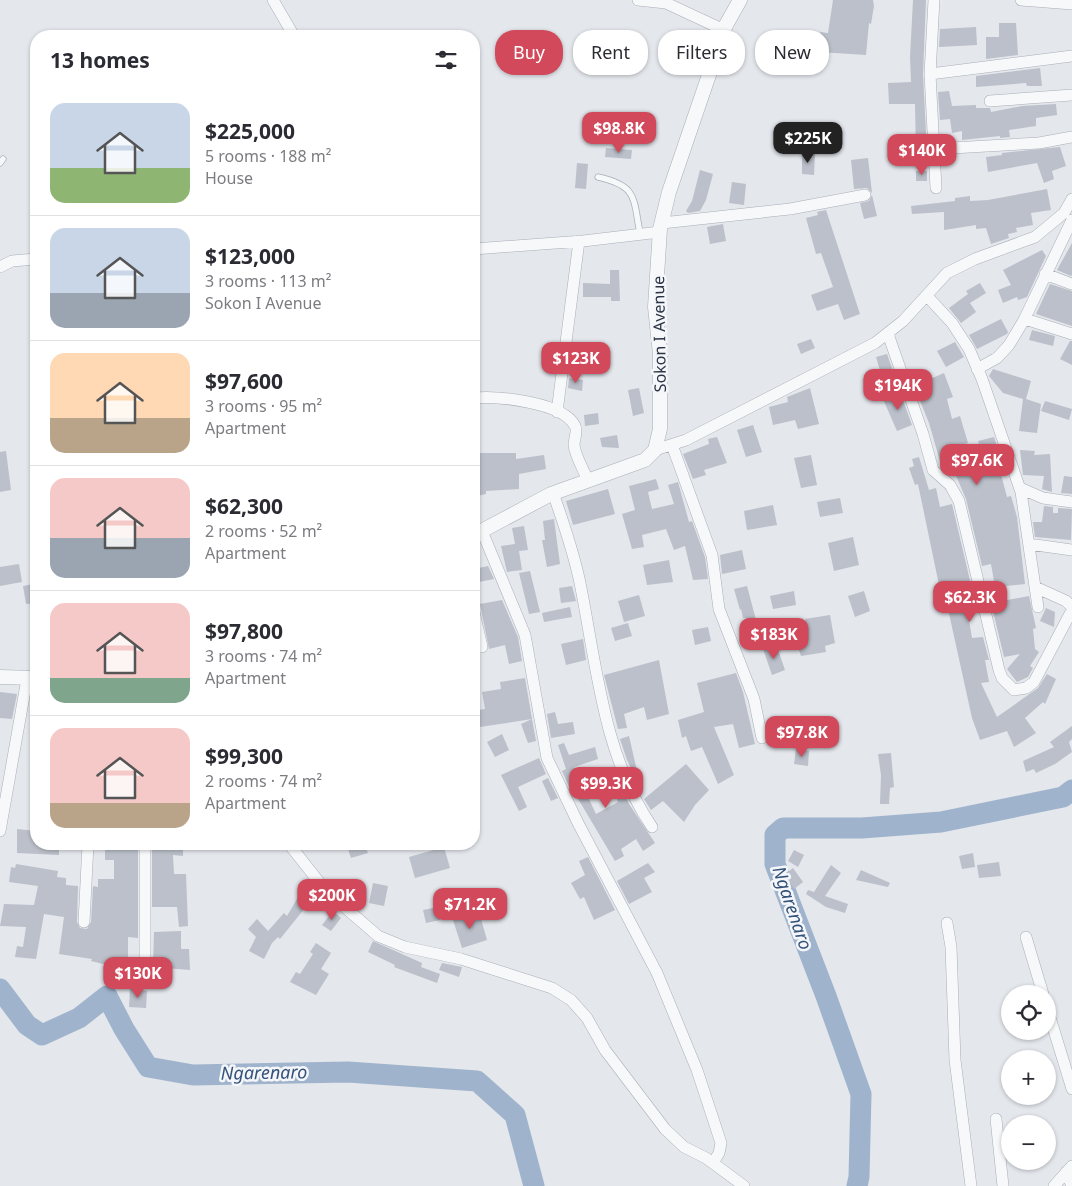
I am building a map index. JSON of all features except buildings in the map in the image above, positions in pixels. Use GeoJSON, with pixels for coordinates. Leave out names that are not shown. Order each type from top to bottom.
{"type":"FeatureCollection","features":[{"type":"Feature","properties":{"kind":"street"},"geometry":{"type":"LineString","coordinates":[[273,0],[290,30]]}},
{"type":"Feature","properties":{"kind":"street"},"geometry":{"type":"LineString","coordinates":[[638,0],[666,3],[724,30]]}},
{"type":"Feature","properties":{"kind":"street","name":"Sokon I Avenue"},"geometry":{"type":"LineString","coordinates":[[724,30],[740,0]]}},
{"type":"Feature","properties":{"kind":"street"},"geometry":{"type":"LineString","coordinates":[[934,0],[930,74],[936,188]]}},
{"type":"Feature","properties":{"kind":"street"},"geometry":{"type":"LineString","coordinates":[[1021,0],[1072,4]]}},
{"type":"Feature","properties":{"kind":"street"},"geometry":{"type":"LineString","coordinates":[[930,74],[1072,56]]}},
{"type":"Feature","properties":{"kind":"street","name":"Sokon I Avenue"},"geometry":{"type":"LineString","coordinates":[[655,450],[660,429],[660,354],[655,307],[661,228],[669,192],[709,75]]}},
{"type":"Feature","properties":{"kind":"street"},"geometry":{"type":"LineString","coordinates":[[990,101],[1072,96]]}},
{"type":"Feature","properties":{"kind":"street"},"geometry":{"type":"LineString","coordinates":[[934,148],[1039,143],[1072,137]]}},
{"type":"Feature","properties":{"kind":"street"},"geometry":{"type":"LineString","coordinates":[[480,249],[579,241],[640,233],[865,195]]}},
{"type":"Feature","properties":{"kind":"street"},"geometry":{"type":"LineString","coordinates":[[480,532],[553,493],[645,460],[655,450],[686,440],[858,352],[888,334],[947,273],[958,266],[1035,237],[1064,213],[1072,199]]}},
{"type":"Feature","properties":{"kind":"street"},"geometry":{"type":"LineString","coordinates":[[977,369],[997,358],[1009,345],[1025,319],[1045,274],[1070,232],[1072,220]]}},
{"type":"Feature","properties":{"kind":"street"},"geometry":{"type":"LineString","coordinates":[[558,412],[561,372],[579,241]]}},
{"type":"Feature","properties":{"kind":"street"},"geometry":{"type":"LineString","coordinates":[[0,267],[12,261],[30,259]]}},
{"type":"Feature","properties":{"kind":"street"},"geometry":{"type":"LineString","coordinates":[[1045,274],[1072,284]]}},
{"type":"Feature","properties":{"kind":"street"},"geometry":{"type":"LineString","coordinates":[[926,296],[952,323],[969,349],[1020,488],[1038,607]]}},
{"type":"Feature","properties":{"kind":"street"},"geometry":{"type":"LineString","coordinates":[[1025,319],[1072,334]]}},
{"type":"Feature","properties":{"kind":"street"},"geometry":{"type":"LineString","coordinates":[[888,334],[923,434],[933,470],[950,485],[959,501],[999,670],[1002,678],[1014,690],[1026,688],[1034,682],[1072,610],[1072,607],[1066,601],[1035,587]]}},
{"type":"Feature","properties":{"kind":"street"},"geometry":{"type":"LineString","coordinates":[[480,398],[531,402],[558,412],[574,424],[577,428],[575,451],[588,481]]}},
{"type":"Feature","properties":{"kind":"street"},"geometry":{"type":"LineString","coordinates":[[672,445],[712,555],[719,609],[754,699],[762,738]]}},
{"type":"Feature","properties":{"kind":"street"},"geometry":{"type":"LineString","coordinates":[[1020,488],[1043,498],[1072,502]]}},
{"type":"Feature","properties":{"kind":"street"},"geometry":{"type":"LineString","coordinates":[[553,493],[571,546],[581,588],[599,696],[632,796],[652,827]]}},
{"type":"Feature","properties":{"kind":"street"},"geometry":{"type":"LineString","coordinates":[[480,537],[524,635],[547,758],[578,823],[657,973],[697,1070],[720,1143],[720,1154],[713,1163]]}},
{"type":"Feature","properties":{"kind":"street"},"geometry":{"type":"LineString","coordinates":[[1029,544],[1072,550]]}},
{"type":"Feature","properties":{"kind":"street"},"geometry":{"type":"LineString","coordinates":[[480,638],[482,647]]}},
{"type":"Feature","properties":{"kind":"street"},"geometry":{"type":"LineString","coordinates":[[0,677],[30,678]]}},
{"type":"Feature","properties":{"kind":"street"},"geometry":{"type":"LineString","coordinates":[[0,831],[25,696],[30,683]]}},
{"type":"Feature","properties":{"kind":"street"},"geometry":{"type":"LineString","coordinates":[[25,696],[30,698]]}},
{"type":"Feature","properties":{"kind":"street"},"geometry":{"type":"LineString","coordinates":[[84,922],[88,850]]}},
{"type":"Feature","properties":{"kind":"street"},"geometry":{"type":"LineString","coordinates":[[145,850],[145,967]]}},
{"type":"Feature","properties":{"kind":"street"},"geometry":{"type":"LineString","coordinates":[[294,850],[326,891],[378,936],[405,947],[461,958],[552,988],[571,1000],[587,1018],[605,1050],[665,1129],[684,1147],[713,1163],[744,1186]]}},
{"type":"Feature","properties":{"kind":"street"},"geometry":{"type":"LineString","coordinates":[[947,923],[951,946],[955,1060],[971,1186]]}},
{"type":"Feature","properties":{"kind":"street"},"geometry":{"type":"LineString","coordinates":[[1026,937],[1040,985]]}},
{"type":"Feature","properties":{"kind":"street"},"geometry":{"type":"LineString","coordinates":[[1056,1037],[1072,1088]]}},
{"type":"Feature","properties":{"kind":"street"},"geometry":{"type":"LineString","coordinates":[[996,1119],[1003,1186]]}},
{"type":"Feature","properties":{"kind":"street"},"geometry":{"type":"LineString","coordinates":[[1054,1186],[1069,1169]]}},
{"type":"Feature","properties":{"kind":"street"},"geometry":{"type":"LineString","coordinates":[[1069,1169],[1072,1186]]}},
{"type":"Feature","properties":{"kind":"lane"},"geometry":{"type":"LineString","coordinates":[[598,176],[619,181],[627,188],[632,197],[640,233]]}},
{"type":"Feature","properties":{"kind":"waterway","name":"Ngarenaro"},"geometry":{"type":"LineString","coordinates":[[857,1186],[859,1177],[861,1094],[826,996],[775,864],[775,835],[783,828],[862,828],[941,822],[1063,797],[1072,790]]}},
{"type":"Feature","properties":{"kind":"waterway","name":"Ngarenaro"},"geometry":{"type":"LineString","coordinates":[[0,989],[27,1025],[42,1035],[79,1018],[107,996],[124,1029],[148,1067],[193,1075],[348,1072],[477,1081],[515,1115],[534,1186]]}}]}
